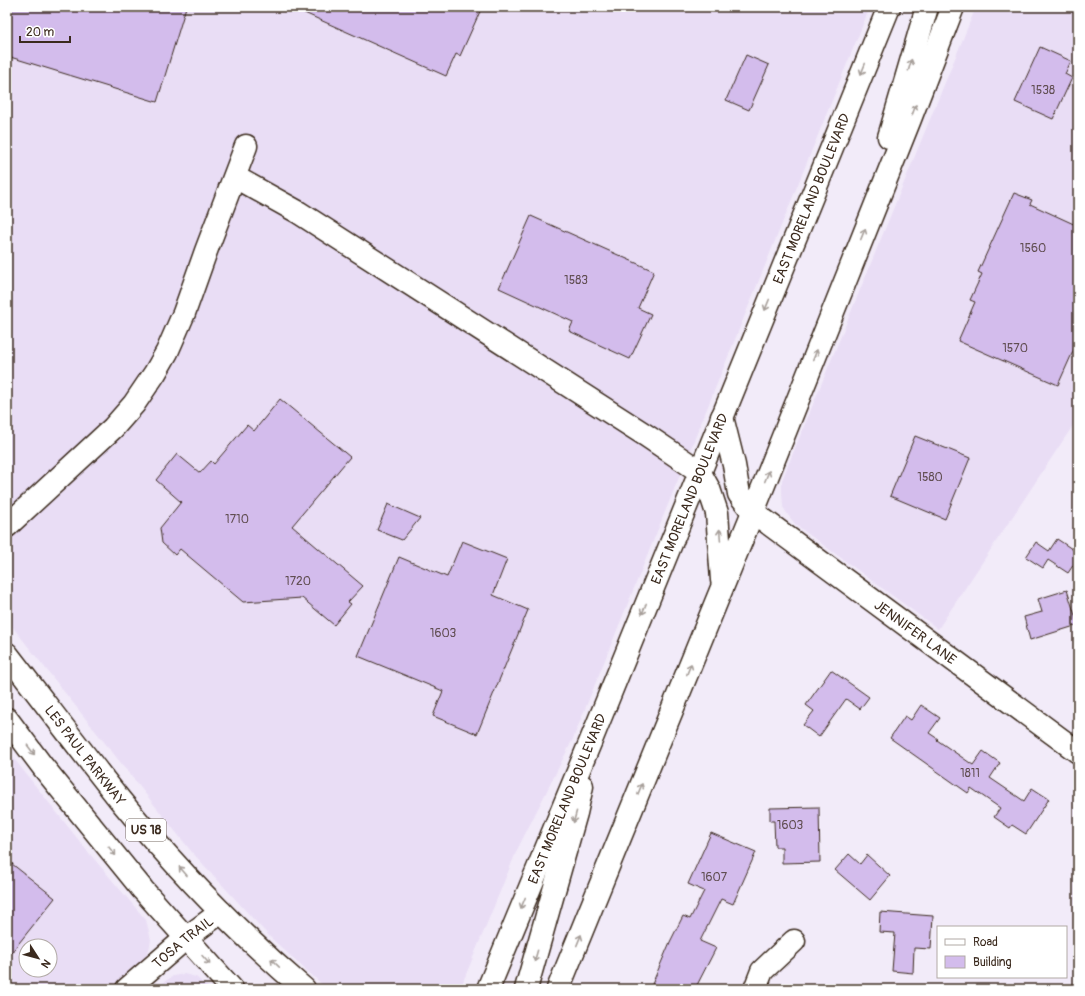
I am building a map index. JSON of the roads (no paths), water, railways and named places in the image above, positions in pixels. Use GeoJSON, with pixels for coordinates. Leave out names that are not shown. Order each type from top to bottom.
{"type":"FeatureCollection","features":[{"type":"Feature","properties":{"kind":"main road","name":"EAST MORELAND BOULEVARD"},"geometry":{"type":"LineString","coordinates":[[488,989],[592,738],[889,7]]}},
{"type":"Feature","properties":{"kind":"main road"},"geometry":{"type":"LineString","coordinates":[[878,198],[889,138],[927,7]]}},
{"type":"Feature","properties":{"kind":"main road"},"geometry":{"type":"LineString","coordinates":[[558,989],[753,512],[910,119],[953,7]]}},
{"type":"Feature","properties":{"kind":"main road"},"geometry":{"type":"LineString","coordinates":[[7,526],[114,428],[134,404],[155,373],[167,352],[184,313],[246,146]]}},
{"type":"Feature","properties":{"kind":"main road"},"geometry":{"type":"LineString","coordinates":[[235,177],[305,216],[638,430],[699,472],[709,488],[718,513],[722,588]]}},
{"type":"Feature","properties":{"kind":"main road","name":"JENNIFER LANE"},"geometry":{"type":"LineString","coordinates":[[722,417],[734,465],[739,494],[753,512],[1078,752]]}},
{"type":"Feature","properties":{"kind":"main road","name":"LES PAUL PARKWAY"},"geometry":{"type":"LineString","coordinates":[[7,654],[121,800],[189,879],[221,912],[304,989]]}},
{"type":"Feature","properties":{"kind":"main road"},"geometry":{"type":"LineString","coordinates":[[7,669],[49,725],[80,748]]}},
{"type":"Feature","properties":{"kind":"main road","name":"US 18"},"geometry":{"type":"LineString","coordinates":[[7,719],[43,767],[143,890],[227,983]]}},
{"type":"Feature","properties":{"kind":"main road"},"geometry":{"type":"LineString","coordinates":[[526,989],[576,813],[592,738]]}},
{"type":"Feature","properties":{"kind":"main road","name":"TOSA TRAIL"},"geometry":{"type":"LineString","coordinates":[[127,989],[186,938],[221,912]]}},
{"type":"Feature","properties":{"kind":"main road"},"geometry":{"type":"LineString","coordinates":[[755,989],[762,971],[794,941]]}},
{"type":"Feature","properties":{"kind":"main road"},"geometry":{"type":"LineString","coordinates":[[227,983],[242,989]]}}]}
